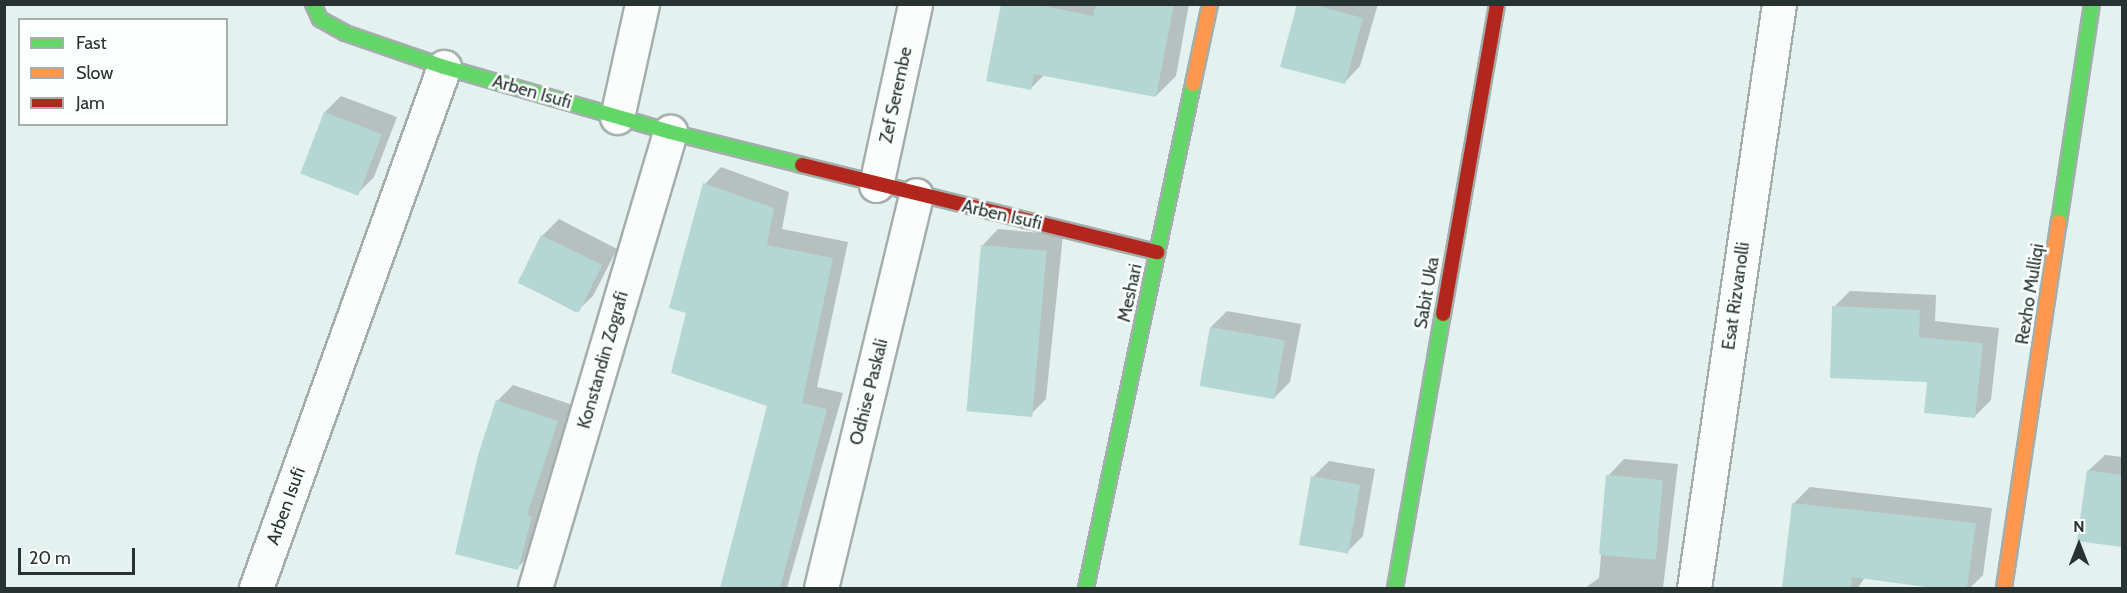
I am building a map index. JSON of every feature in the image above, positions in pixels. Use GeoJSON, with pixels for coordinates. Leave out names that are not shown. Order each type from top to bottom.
{"type":"FeatureCollection","features":[{"type":"Feature","properties":{"kind":"street"},"geometry":{"type":"LineString","coordinates":[[313,4],[320,19],[345,33],[444,67]]}},
{"type":"Feature","properties":{"kind":"street"},"geometry":{"type":"LineString","coordinates":[[617,117],[642,4]]}},
{"type":"Feature","properties":{"kind":"street","name":"Zef Serembe"},"geometry":{"type":"LineString","coordinates":[[876,185],[915,4]]}},
{"type":"Feature","properties":{"kind":"street","name":"Meshari"},"geometry":{"type":"LineString","coordinates":[[1086,588],[1210,4]]}},
{"type":"Feature","properties":{"kind":"street","name":"Sabit Uka"},"geometry":{"type":"LineString","coordinates":[[1395,588],[1497,4]]}},
{"type":"Feature","properties":{"kind":"street","name":"Esat Rizvanolli"},"geometry":{"type":"LineString","coordinates":[[1694,588],[1779,4]]}},
{"type":"Feature","properties":{"kind":"street","name":"Rexho Mulliqi"},"geometry":{"type":"LineString","coordinates":[[2004,588],[2092,4]]}},
{"type":"Feature","properties":{"kind":"street","name":"Arben Isufi"},"geometry":{"type":"LineString","coordinates":[[256,588],[444,67],[670,132],[916,195],[1157,252]]}},
{"type":"Feature","properties":{"kind":"street","name":"Konstandin Zografi"},"geometry":{"type":"LineString","coordinates":[[535,588],[670,132]]}},
{"type":"Feature","properties":{"kind":"street","name":"Odhise Paskali"},"geometry":{"type":"LineString","coordinates":[[821,588],[916,195]]}},
{"type":"Feature","properties":{"kind":"building"},"geometry":{"type":"Polygon","coordinates":[[[1001,4],[1034,4],[1093,16],[1096,4],[1174,4],[1156,97],[1034,74],[1031,90],[986,81],[1001,4]]]}},
{"type":"Feature","properties":{"kind":"building"},"geometry":{"type":"Polygon","coordinates":[[[1297,4],[1312,4],[1363,18],[1345,84],[1280,67],[1297,4]]]}},
{"type":"Feature","properties":{"kind":"building"},"geometry":{"type":"Polygon","coordinates":[[[324,112],[382,134],[358,196],[300,174],[324,112]]]}},
{"type":"Feature","properties":{"kind":"building"},"geometry":{"type":"Polygon","coordinates":[[[703,183],[774,208],[767,245],[833,258],[802,403],[827,409],[780,588],[720,588],[767,406],[671,373],[686,313],[669,308],[703,183]]]}},
{"type":"Feature","properties":{"kind":"building"},"geometry":{"type":"Polygon","coordinates":[[[541,235],[602,265],[579,312],[518,283],[541,235]]]}},
{"type":"Feature","properties":{"kind":"building"},"geometry":{"type":"Polygon","coordinates":[[[981,245],[1047,251],[1032,417],[966,411],[981,245]]]}},
{"type":"Feature","properties":{"kind":"building"},"geometry":{"type":"Polygon","coordinates":[[[1832,306],[1920,310],[1919,337],[1983,343],[1975,418],[1924,413],[1927,382],[1830,378],[1832,306]]]}},
{"type":"Feature","properties":{"kind":"building"},"geometry":{"type":"Polygon","coordinates":[[[1210,327],[1285,340],[1274,399],[1200,386],[1210,327]]]}},
{"type":"Feature","properties":{"kind":"building"},"geometry":{"type":"Polygon","coordinates":[[[496,400],[558,421],[527,515],[532,516],[518,570],[455,554],[478,455],[496,400]]]}},
{"type":"Feature","properties":{"kind":"building"},"geometry":{"type":"Polygon","coordinates":[[[2087,470],[2122,475],[2122,547],[2077,541],[2087,470]]]}},
{"type":"Feature","properties":{"kind":"building"},"geometry":{"type":"Polygon","coordinates":[[[1606,475],[1663,480],[1656,560],[1599,555],[1606,475]]]}},
{"type":"Feature","properties":{"kind":"building"},"geometry":{"type":"Polygon","coordinates":[[[1311,476],[1360,485],[1348,554],[1299,545],[1311,476]]]}},
{"type":"Feature","properties":{"kind":"building"},"geometry":{"type":"Polygon","coordinates":[[[1792,503],[1976,523],[1967,588],[1933,588],[1852,577],[1851,588],[1782,588],[1792,503]]]}},
{"type":"Feature","properties":{"kind":"traffic: fast"},"geometry":{"type":"LineString","coordinates":[[313,4],[320,19],[345,33],[444,67],[670,132],[802,165]]}},
{"type":"Feature","properties":{"kind":"traffic: fast"},"geometry":{"type":"LineString","coordinates":[[2059,222],[2092,4]]}},
{"type":"Feature","properties":{"kind":"traffic: fast"},"geometry":{"type":"LineString","coordinates":[[1086,588],[1193,84]]}},
{"type":"Feature","properties":{"kind":"traffic: fast"},"geometry":{"type":"LineString","coordinates":[[1395,588],[1443,314]]}},
{"type":"Feature","properties":{"kind":"traffic: slow"},"geometry":{"type":"LineString","coordinates":[[1193,84],[1210,4]]}},
{"type":"Feature","properties":{"kind":"traffic: slow"},"geometry":{"type":"LineString","coordinates":[[2004,588],[2059,222]]}},
{"type":"Feature","properties":{"kind":"traffic: jam"},"geometry":{"type":"LineString","coordinates":[[1443,314],[1497,4]]}},
{"type":"Feature","properties":{"kind":"traffic: jam"},"geometry":{"type":"LineString","coordinates":[[802,165],[1157,252]]}}]}
